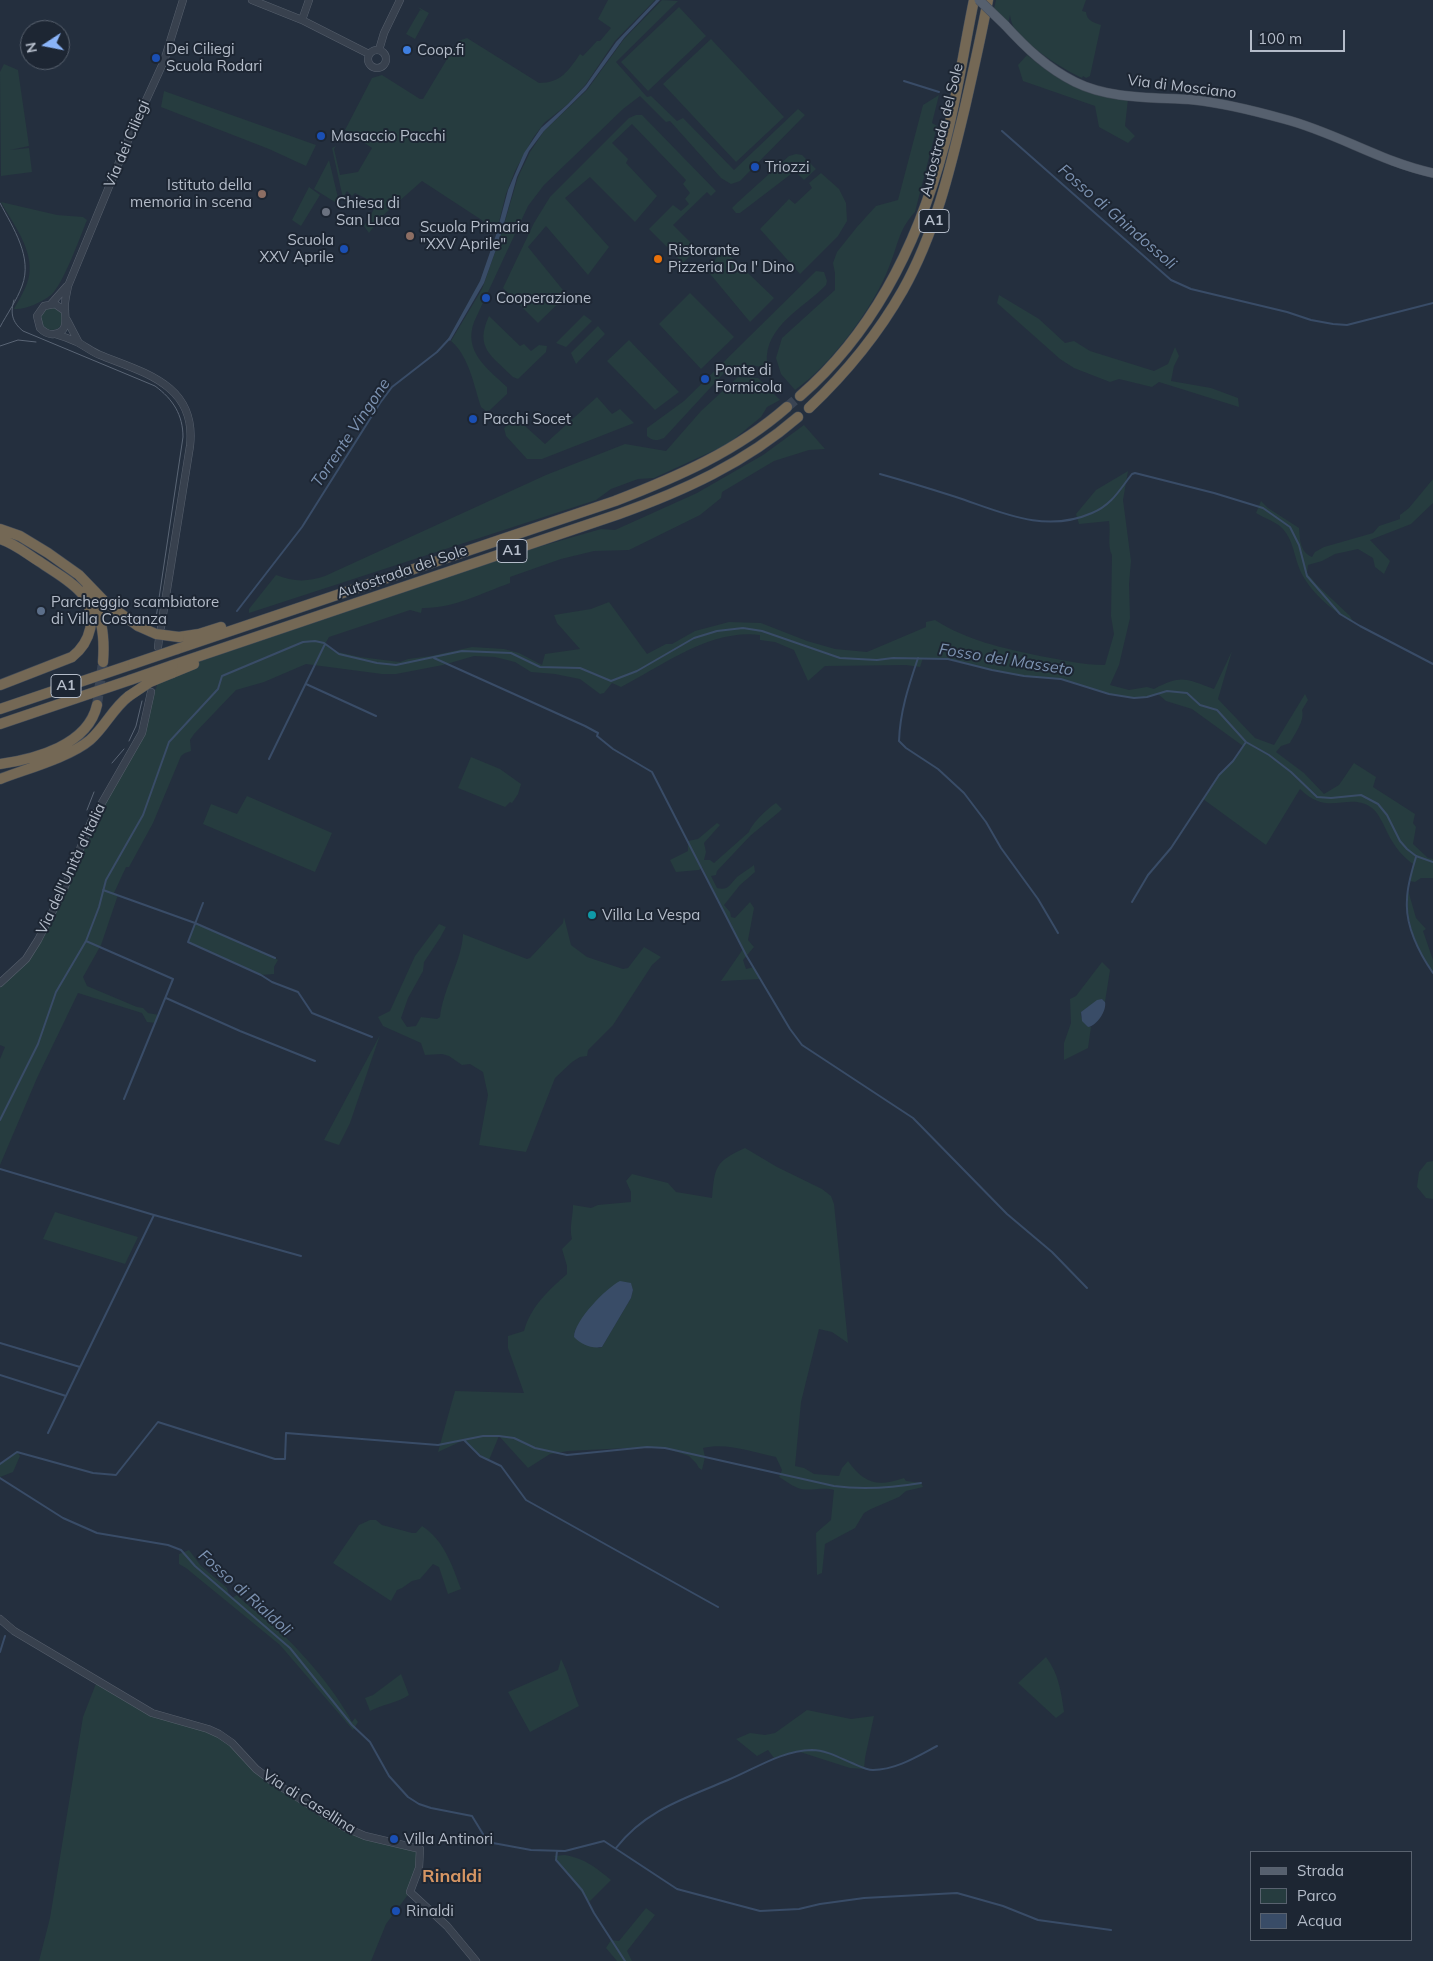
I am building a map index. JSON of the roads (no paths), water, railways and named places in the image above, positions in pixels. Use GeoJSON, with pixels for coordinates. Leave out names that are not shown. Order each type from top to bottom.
{"type":"FeatureCollection","features":[{"type":"Feature","properties":{"kind":"highway","name":"Autostrada del Sole"},"geometry":{"type":"LineString","coordinates":[[800,396],[828,369],[861,330],[891,284],[920,221],[945,145],[974,0]]}},
{"type":"Feature","properties":{"kind":"highway","name":"Autostrada del Sole"},"geometry":{"type":"LineString","coordinates":[[809,408],[837,381],[873,337],[904,289],[916,264],[932,227],[955,149],[988,0]]}},
{"type":"Feature","properties":{"kind":"highway","name":"Autostrada del Sole"},"geometry":{"type":"LineString","coordinates":[[0,709],[596,507],[666,481],[732,448],[787,407]]}},
{"type":"Feature","properties":{"kind":"highway","name":"Autostrada del Sole"},"geometry":{"type":"LineString","coordinates":[[173,669],[190,666],[211,652],[669,496],[737,461],[798,417]]}},
{"type":"Feature","properties":{"kind":"highway"},"geometry":{"type":"LineString","coordinates":[[0,529],[20,536],[48,553],[79,575],[106,603],[138,626],[156,634],[179,637],[199,634],[240,621],[285,612]]}},
{"type":"Feature","properties":{"kind":"highway"},"geometry":{"type":"LineString","coordinates":[[0,539],[65,578],[77,588],[85,599],[91,620],[87,640],[72,656],[0,685]]}},
{"type":"Feature","properties":{"kind":"highway"},"geometry":{"type":"LineString","coordinates":[[48,553],[77,578],[97,607],[103,628],[103,662]]}},
{"type":"Feature","properties":{"kind":"highway"},"geometry":{"type":"LineString","coordinates":[[0,778],[82,746],[99,731],[119,704],[144,685],[173,669]]}},
{"type":"Feature","properties":{"kind":"highway","name":"A1"},"geometry":{"type":"LineString","coordinates":[[0,724],[130,680],[173,669]]}},
{"type":"Feature","properties":{"kind":"highway"},"geometry":{"type":"LineString","coordinates":[[0,764],[25,759],[70,741],[87,726],[97,705]]}},
{"type":"Feature","properties":{"kind":"main road","name":"Via di Mosciano"},"geometry":{"type":"LineString","coordinates":[[979,0],[1035,56],[1056,71],[1089,88],[1128,95],[1196,100],[1286,119],[1433,173]]}},
{"type":"Feature","properties":{"kind":"street","name":"Via dei Ciliegi"},"geometry":{"type":"LineString","coordinates":[[67,320],[64,311],[68,286],[132,131],[164,61],[183,0]]}},
{"type":"Feature","properties":{"kind":"street"},"geometry":{"type":"LineString","coordinates":[[252,0],[302,20],[369,54]]}},
{"type":"Feature","properties":{"kind":"street"},"geometry":{"type":"LineString","coordinates":[[302,20],[309,0]]}},
{"type":"Feature","properties":{"kind":"street"},"geometry":{"type":"LineString","coordinates":[[379,50],[384,33],[400,0]]}},
{"type":"Feature","properties":{"kind":"street"},"geometry":{"type":"LineString","coordinates":[[374,50],[383,52],[386,59],[382,67],[375,68],[370,65],[368,61],[369,54],[374,50]]}},
{"type":"Feature","properties":{"kind":"street","name":"Via dei Ciliegi"},"geometry":{"type":"LineString","coordinates":[[55,334],[43,331],[37,321],[38,315],[41,309],[51,304],[68,286]]}},
{"type":"Feature","properties":{"kind":"street"},"geometry":{"type":"LineString","coordinates":[[51,304],[58,305],[64,311]]}},
{"type":"Feature","properties":{"kind":"street"},"geometry":{"type":"LineString","coordinates":[[55,334],[63,330],[67,320]]}},
{"type":"Feature","properties":{"kind":"street"},"geometry":{"type":"LineString","coordinates":[[67,320],[79,343]]}},
{"type":"Feature","properties":{"kind":"street"},"geometry":{"type":"LineString","coordinates":[[55,334],[79,343],[92,352],[154,377],[166,384],[180,398],[188,416],[191,434],[190,446],[161,627]]}},
{"type":"Feature","properties":{"kind":"street","name":"Via dell'Unità d'Italia"},"geometry":{"type":"LineString","coordinates":[[0,983],[26,959],[38,940],[63,890],[91,822],[142,733],[152,692]]}},
{"type":"Feature","properties":{"kind":"street","name":"Via di Casellina"},"geometry":{"type":"LineString","coordinates":[[0,1619],[14,1631],[146,1710],[163,1718],[208,1729],[219,1734],[232,1743],[256,1769],[272,1781],[344,1827],[365,1836],[420,1849],[419,1868],[410,1892],[446,1926],[476,1961]]}},
{"type":"Feature","properties":{"kind":"water"},"geometry":{"type":"Polygon","coordinates":[[[656,0],[660,0],[624,38],[586,90],[544,131],[529,151],[517,177],[499,241],[484,283],[450,341],[448,339],[480,281],[496,235],[508,190],[524,153],[541,128],[586,85],[616,42],[656,0]]]}},
{"type":"Feature","properties":{"kind":"water"},"geometry":{"type":"Polygon","coordinates":[[[1102,999],[1105,1002],[1103,1013],[1095,1024],[1088,1027],[1082,1021],[1081,1012],[1097,1000],[1102,999]]]}},
{"type":"Feature","properties":{"kind":"water"},"geometry":{"type":"Polygon","coordinates":[[[620,1281],[631,1283],[633,1290],[631,1298],[602,1347],[590,1347],[580,1342],[574,1337],[579,1322],[599,1298],[620,1281]]]}},
{"type":"Feature","properties":{"kind":"waterway","name":"Fosso di Ghindossoli"},"geometry":{"type":"LineString","coordinates":[[904,81],[939,92]]}},
{"type":"Feature","properties":{"kind":"waterway","name":"Fosso di Ghindossoli"},"geometry":{"type":"LineString","coordinates":[[1002,131],[1171,280],[1191,289],[1287,312],[1311,320],[1347,325],[1433,303]]}},
{"type":"Feature","properties":{"kind":"waterway","name":"Torrente Vingone"},"geometry":{"type":"LineString","coordinates":[[237,611],[302,527],[392,387],[437,352],[450,338]]}},
{"type":"Feature","properties":{"kind":"waterway"},"geometry":{"type":"LineString","coordinates":[[880,474],[1006,514],[1040,521],[1074,519],[1099,510],[1110,501],[1132,474],[1135,473],[1214,493],[1263,508],[1290,527],[1299,545],[1307,576],[1340,614],[1433,664]]}},
{"type":"Feature","properties":{"kind":"waterway","name":"Fosso del Masseto"},"geometry":{"type":"LineString","coordinates":[[0,1120],[38,1044],[56,992],[86,941],[99,907],[106,880],[143,815],[169,742],[218,689],[222,676],[303,642],[315,641],[324,643],[339,654],[377,663],[396,665],[462,651],[511,653],[540,667],[580,668],[611,681],[637,671],[694,638],[717,631],[743,628],[762,631],[840,658],[877,660],[893,658],[948,659],[1024,676],[1061,679],[1109,694],[1134,698],[1147,697],[1167,691],[1187,693],[1200,705],[1217,710],[1246,742],[1269,755],[1291,772],[1317,797],[1331,798],[1361,795],[1378,804],[1387,815],[1400,841],[1407,849],[1416,856],[1433,862]]}},
{"type":"Feature","properties":{"kind":"waterway"},"geometry":{"type":"LineString","coordinates":[[269,759],[325,644]]}},
{"type":"Feature","properties":{"kind":"waterway"},"geometry":{"type":"LineString","coordinates":[[434,658],[585,726],[598,733],[597,736],[613,749],[652,772],[746,955],[790,1029],[802,1045],[913,1118],[1007,1214],[1052,1252],[1087,1288]]}},
{"type":"Feature","properties":{"kind":"waterway"},"geometry":{"type":"LineString","coordinates":[[918,658],[903,709],[899,741],[906,748],[938,769],[964,793],[1038,899],[1058,933]]}},
{"type":"Feature","properties":{"kind":"waterway"},"geometry":{"type":"LineString","coordinates":[[306,684],[376,716]]}},
{"type":"Feature","properties":{"kind":"waterway"},"geometry":{"type":"LineString","coordinates":[[1132,902],[1148,875],[1171,848],[1219,775],[1233,761],[1246,742]]}},
{"type":"Feature","properties":{"kind":"waterway","name":"Fosso del Masseto"},"geometry":{"type":"LineString","coordinates":[[1416,857],[1407,895],[1408,919],[1418,948],[1433,973]]}},
{"type":"Feature","properties":{"kind":"waterway"},"geometry":{"type":"LineString","coordinates":[[103,890],[195,923],[275,958]]}},
{"type":"Feature","properties":{"kind":"waterway"},"geometry":{"type":"LineString","coordinates":[[203,903],[188,942],[261,975],[272,982],[298,992],[312,1013],[372,1037]]}},
{"type":"Feature","properties":{"kind":"waterway"},"geometry":{"type":"LineString","coordinates":[[86,941],[173,979],[124,1099]]}},
{"type":"Feature","properties":{"kind":"waterway"},"geometry":{"type":"LineString","coordinates":[[166,998],[240,1031],[315,1061]]}},
{"type":"Feature","properties":{"kind":"waterway"},"geometry":{"type":"LineString","coordinates":[[0,1169],[301,1256]]}},
{"type":"Feature","properties":{"kind":"waterway"},"geometry":{"type":"LineString","coordinates":[[48,1433],[154,1215]]}},
{"type":"Feature","properties":{"kind":"waterway"},"geometry":{"type":"LineString","coordinates":[[0,1343],[80,1367]]}},
{"type":"Feature","properties":{"kind":"waterway"},"geometry":{"type":"LineString","coordinates":[[0,1375],[66,1396]]}},
{"type":"Feature","properties":{"kind":"waterway"},"geometry":{"type":"LineString","coordinates":[[0,1464],[17,1452],[93,1473],[116,1475],[158,1422],[275,1459],[285,1459],[286,1433],[438,1445],[483,1436],[499,1436],[514,1438],[535,1448],[567,1455],[647,1447],[665,1448],[834,1486],[878,1488],[921,1483]]}},
{"type":"Feature","properties":{"kind":"waterway"},"geometry":{"type":"LineString","coordinates":[[464,1440],[480,1456],[501,1466],[526,1500],[718,1607]]}},
{"type":"Feature","properties":{"kind":"waterway"},"geometry":{"type":"LineString","coordinates":[[0,1478],[63,1518],[97,1533],[168,1545],[181,1550],[195,1566],[290,1648],[352,1725],[370,1742],[389,1776],[408,1797],[419,1804],[431,1808],[472,1816],[486,1839],[493,1843],[531,1850],[565,1851],[604,1841],[677,1889],[760,1911],[799,1909],[864,1898],[957,1893],[1003,1906],[1038,1920],[1111,1930]]}},
{"type":"Feature","properties":{"kind":"waterway"},"geometry":{"type":"LineString","coordinates":[[0,1652],[5,1636]]}},
{"type":"Feature","properties":{"kind":"waterway"},"geometry":{"type":"LineString","coordinates":[[616,1848],[640,1824],[667,1806],[789,1753],[812,1750],[822,1751],[862,1768],[873,1770],[890,1768],[937,1746]]}},
{"type":"Feature","properties":{"kind":"waterway","name":"Fosso di Rialdoli"},"geometry":{"type":"LineString","coordinates":[[557,1851],[556,1860],[582,1890],[594,1913],[625,1961]]}},
{"type":"Feature","properties":{"kind":"tunnel"},"geometry":{"type":"LineString","coordinates":[[787,407],[800,396]]}},
{"type":"Feature","properties":{"kind":"tunnel"},"geometry":{"type":"LineString","coordinates":[[97,705],[103,662]]}},
{"type":"Feature","properties":{"kind":"tram line"},"geometry":{"type":"LineString","coordinates":[[0,203],[16,233],[25,264],[22,286],[0,327]]}},
{"type":"Feature","properties":{"kind":"tram line"},"geometry":{"type":"LineString","coordinates":[[14,300],[13,317],[16,324],[23,331],[155,386],[167,396],[176,408],[183,429],[183,437],[155,625]]}},
{"type":"Feature","properties":{"kind":"tram line"},"geometry":{"type":"LineString","coordinates":[[0,346],[18,340],[36,342]]}},
{"type":"Feature","properties":{"kind":"tram line"},"geometry":{"type":"LineString","coordinates":[[129,741],[136,726],[142,701]]}},
{"type":"Feature","properties":{"kind":"tram line"},"geometry":{"type":"LineString","coordinates":[[112,763],[124,749]]}},
{"type":"Feature","properties":{"kind":"tram line"},"geometry":{"type":"LineString","coordinates":[[87,810],[94,792]]}},
{"type":"Feature","properties":{"kind":"place","name":"Coop.fi"},"geometry":{"type":"Point","coordinates":[407,50]}},
{"type":"Feature","properties":{"kind":"place","name":"Dei Ciliegi Scuola Rodari"},"geometry":{"type":"Point","coordinates":[156,58]}},
{"type":"Feature","properties":{"kind":"place","name":"Masaccio Pacchi"},"geometry":{"type":"Point","coordinates":[321,136]}},
{"type":"Feature","properties":{"kind":"place","name":"Triozzi"},"geometry":{"type":"Point","coordinates":[755,167]}},
{"type":"Feature","properties":{"kind":"place","name":"Istituto della memoria in scena"},"geometry":{"type":"Point","coordinates":[262,194]}},
{"type":"Feature","properties":{"kind":"place","name":"Chiesa di San Luca"},"geometry":{"type":"Point","coordinates":[326,212]}},
{"type":"Feature","properties":{"kind":"place","name":"Scuola Primaria \"XXV Aprile\""},"geometry":{"type":"Point","coordinates":[410,236]}},
{"type":"Feature","properties":{"kind":"place","name":"Scuola XXV Aprile"},"geometry":{"type":"Point","coordinates":[344,249]}},
{"type":"Feature","properties":{"kind":"place","name":"Ristorante Pizzeria Da I' Dino"},"geometry":{"type":"Point","coordinates":[658,259]}},
{"type":"Feature","properties":{"kind":"place","name":"Cooperazione"},"geometry":{"type":"Point","coordinates":[486,298]}},
{"type":"Feature","properties":{"kind":"place","name":"Ponte di Formicola"},"geometry":{"type":"Point","coordinates":[705,379]}},
{"type":"Feature","properties":{"kind":"place","name":"Pacchi Socet"},"geometry":{"type":"Point","coordinates":[473,419]}},
{"type":"Feature","properties":{"kind":"place","name":"Parcheggio scambiatore di Villa Costanza"},"geometry":{"type":"Point","coordinates":[41,611]}},
{"type":"Feature","properties":{"kind":"place","name":"Villa La Vespa"},"geometry":{"type":"Point","coordinates":[592,915]}},
{"type":"Feature","properties":{"kind":"place","name":"Villa Antinori"},"geometry":{"type":"Point","coordinates":[394,1839]}},
{"type":"Feature","properties":{"kind":"place","name":"Rinaldi"},"geometry":{"type":"Point","coordinates":[396,1911]}},
{"type":"Feature","properties":{"kind":"district","name":"Rinaldi"},"geometry":{"type":"Point","coordinates":[452,1877]}}]}
